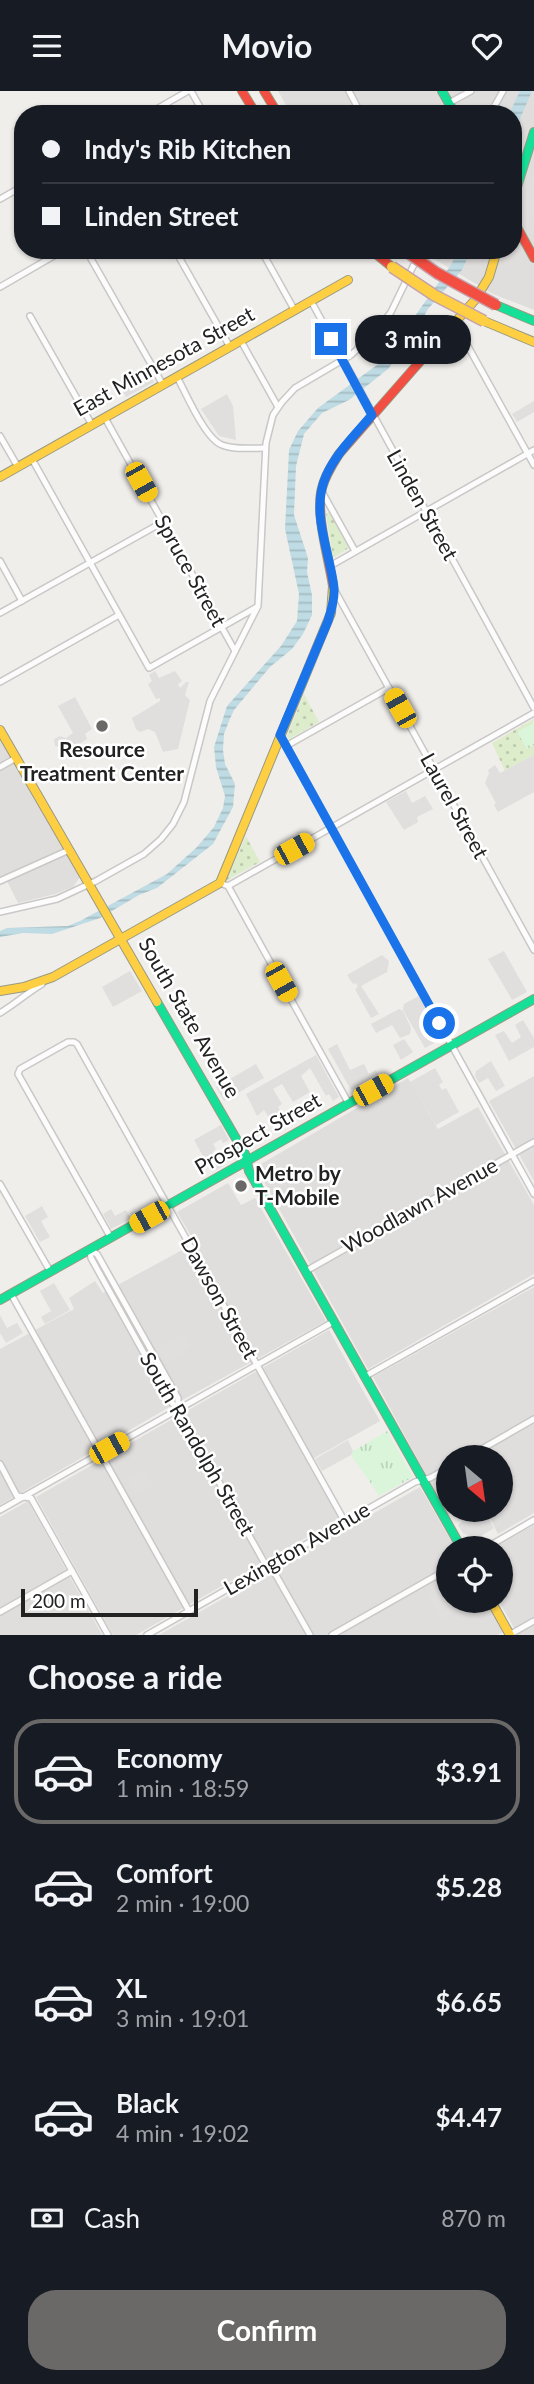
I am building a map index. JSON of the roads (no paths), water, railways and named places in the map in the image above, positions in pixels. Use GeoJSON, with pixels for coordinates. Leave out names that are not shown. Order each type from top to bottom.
{"type":"FeatureCollection","features":[{"type":"Feature","properties":{"kind":"main road"},"geometry":{"type":"LineString","coordinates":[[522,171],[534,132]]}},
{"type":"Feature","properties":{"kind":"main road"},"geometry":{"type":"LineString","coordinates":[[522,236],[534,258]]}},
{"type":"Feature","properties":{"kind":"main road"},"geometry":{"type":"LineString","coordinates":[[382,259],[440,299],[534,342]]}},
{"type":"Feature","properties":{"kind":"main road"},"geometry":{"type":"LineString","coordinates":[[417,259],[496,305],[534,321]]}},
{"type":"Feature","properties":{"kind":"main road"},"geometry":{"type":"LineString","coordinates":[[0,991],[24,987],[53,977],[224,884],[280,735],[328,621],[334,589],[320,518],[321,490],[328,472],[370,410],[455,323],[484,287],[494,259]]}},
{"type":"Feature","properties":{"kind":"main road","name":"East Minnesota Street"},"geometry":{"type":"LineString","coordinates":[[0,477],[348,280]]}},
{"type":"Feature","properties":{"kind":"main road","name":"South State Avenue"},"geometry":{"type":"LineString","coordinates":[[0,730],[235,1137],[249,1171],[455,1536]]}},
{"type":"Feature","properties":{"kind":"main road","name":"Prospect Street"},"geometry":{"type":"LineString","coordinates":[[0,1300],[534,999]]}},
{"type":"Feature","properties":{"kind":"main road"},"geometry":{"type":"LineString","coordinates":[[498,1613],[510,1635]]}},
{"type":"Feature","properties":{"kind":"street"},"geometry":{"type":"LineString","coordinates":[[165,105],[190,91]]}},
{"type":"Feature","properties":{"kind":"street"},"geometry":{"type":"LineString","coordinates":[[456,105],[471,91]]}},
{"type":"Feature","properties":{"kind":"street"},"geometry":{"type":"LineString","coordinates":[[0,287],[48,259]]}},
{"type":"Feature","properties":{"kind":"street"},"geometry":{"type":"LineString","coordinates":[[91,259],[163,385]]}},
{"type":"Feature","properties":{"kind":"street"},"geometry":{"type":"LineString","coordinates":[[181,259],[230,347]]}},
{"type":"Feature","properties":{"kind":"street"},"geometry":{"type":"LineString","coordinates":[[266,259],[295,310]]}},
{"type":"Feature","properties":{"kind":"street"},"geometry":{"type":"LineString","coordinates":[[0,912],[57,899],[89,884],[144,854],[173,824],[184,802],[210,701],[258,607],[268,429],[278,407],[299,386],[361,347],[383,324],[416,259]]}},
{"type":"Feature","properties":{"kind":"street","name":"Linden Street"},"geometry":{"type":"LineString","coordinates":[[311,301],[534,708]]}},
{"type":"Feature","properties":{"kind":"street"},"geometry":{"type":"LineString","coordinates":[[30,316],[92,425]]}},
{"type":"Feature","properties":{"kind":"street"},"geometry":{"type":"LineString","coordinates":[[455,323],[531,452],[534,464]]}},
{"type":"Feature","properties":{"kind":"street"},"geometry":{"type":"LineString","coordinates":[[242,341],[278,407]]}},
{"type":"Feature","properties":{"kind":"street"},"geometry":{"type":"LineString","coordinates":[[177,377],[208,434],[215,441],[227,446],[265,448]]}},
{"type":"Feature","properties":{"kind":"street","name":"Spruce Street"},"geometry":{"type":"LineString","coordinates":[[105,418],[234,652]]}},
{"type":"Feature","properties":{"kind":"street"},"geometry":{"type":"LineString","coordinates":[[0,436],[18,467]]}},
{"type":"Feature","properties":{"kind":"street"},"geometry":{"type":"LineString","coordinates":[[329,566],[531,452]]}},
{"type":"Feature","properties":{"kind":"street"},"geometry":{"type":"LineString","coordinates":[[32,459],[149,668],[258,607]]}},
{"type":"Feature","properties":{"kind":"street"},"geometry":{"type":"LineString","coordinates":[[321,490],[355,551]]}},
{"type":"Feature","properties":{"kind":"street"},"geometry":{"type":"LineString","coordinates":[[0,613],[163,521]]}},
{"type":"Feature","properties":{"kind":"street"},"geometry":{"type":"LineString","coordinates":[[0,561],[22,601]]}},
{"type":"Feature","properties":{"kind":"street","name":"Laurel Street"},"geometry":{"type":"LineString","coordinates":[[334,589],[534,950]]}},
{"type":"Feature","properties":{"kind":"street"},"geometry":{"type":"LineString","coordinates":[[0,682],[119,615]]}},
{"type":"Feature","properties":{"kind":"street"},"geometry":{"type":"LineString","coordinates":[[286,746],[388,688]]}},
{"type":"Feature","properties":{"kind":"street"},"geometry":{"type":"LineString","coordinates":[[349,1104],[224,884],[332,828],[534,713]]}},
{"type":"Feature","properties":{"kind":"street"},"geometry":{"type":"LineString","coordinates":[[280,735],[534,1194]]}},
{"type":"Feature","properties":{"kind":"street"},"geometry":{"type":"LineString","coordinates":[[0,767],[16,758]]}},
{"type":"Feature","properties":{"kind":"street"},"geometry":{"type":"LineString","coordinates":[[0,881],[69,850]]}},
{"type":"Feature","properties":{"kind":"street"},"geometry":{"type":"LineString","coordinates":[[0,1013],[16,1004],[21,996],[53,977]]}},
{"type":"Feature","properties":{"kind":"street","name":"Dawson Street"},"geometry":{"type":"LineString","coordinates":[[111,1238],[18,1071],[70,1042],[76,1043],[345,1522]]}},
{"type":"Feature","properties":{"kind":"street","name":"Woodlawn Avenue"},"geometry":{"type":"LineString","coordinates":[[306,1271],[534,1142]]}},
{"type":"Feature","properties":{"kind":"street"},"geometry":{"type":"LineString","coordinates":[[0,1184],[50,1272]]}},
{"type":"Feature","properties":{"kind":"street","name":"South Randolph Street"},"geometry":{"type":"LineString","coordinates":[[90,1250],[97,1270],[171,1402],[178,1409],[310,1635]]}},
{"type":"Feature","properties":{"kind":"street"},"geometry":{"type":"LineString","coordinates":[[364,1377],[534,1281]]}},
{"type":"Feature","properties":{"kind":"street"},"geometry":{"type":"LineString","coordinates":[[11,1294],[189,1611]]}},
{"type":"Feature","properties":{"kind":"street"},"geometry":{"type":"LineString","coordinates":[[0,1510],[333,1322]]}},
{"type":"Feature","properties":{"kind":"street"},"geometry":{"type":"LineString","coordinates":[[489,1445],[534,1419]]}},
{"type":"Feature","properties":{"kind":"street"},"geometry":{"type":"LineString","coordinates":[[0,1464],[17,1496],[32,1498],[108,1635]]}},
{"type":"Feature","properties":{"kind":"street","name":"Lexington Avenue"},"geometry":{"type":"LineString","coordinates":[[147,1635],[345,1522],[436,1474]]}},
{"type":"Feature","properties":{"kind":"street"},"geometry":{"type":"LineString","coordinates":[[506,1536],[534,1520]]}},
{"type":"Feature","properties":{"kind":"street"},"geometry":{"type":"LineString","coordinates":[[0,1612],[72,1571]]}},
{"type":"Feature","properties":{"kind":"street"},"geometry":{"type":"LineString","coordinates":[[331,1635],[436,1576]]}},
{"type":"Feature","properties":{"kind":"street"},"geometry":{"type":"LineString","coordinates":[[510,1635],[534,1621]]}},
{"type":"Feature","properties":{"kind":"water"},"geometry":{"type":"Polygon","coordinates":[[[520,91],[532,91],[522,114],[522,105],[513,105],[520,91]]]}},
{"type":"Feature","properties":{"kind":"water"},"geometry":{"type":"Polygon","coordinates":[[[454,259],[467,259],[462,270],[428,309],[413,336],[388,369],[349,400],[322,413],[304,434],[296,466],[294,515],[308,558],[312,615],[292,649],[270,667],[234,710],[229,721],[224,734],[223,750],[225,764],[235,784],[233,807],[213,844],[157,888],[139,895],[100,918],[52,934],[23,933],[0,937],[0,931],[7,928],[68,926],[80,921],[167,874],[197,847],[214,827],[223,808],[225,796],[216,767],[214,747],[227,706],[281,646],[297,621],[299,594],[285,529],[289,450],[298,431],[318,408],[381,362],[454,259]]]}},
{"type":"Feature","properties":{"kind":"place","name":"Resource Treatment Center"},"geometry":{"type":"Point","coordinates":[102,726]}},
{"type":"Feature","properties":{"kind":"place","name":"Metro by T-Mobile"},"geometry":{"type":"Point","coordinates":[241,1186]}}]}
